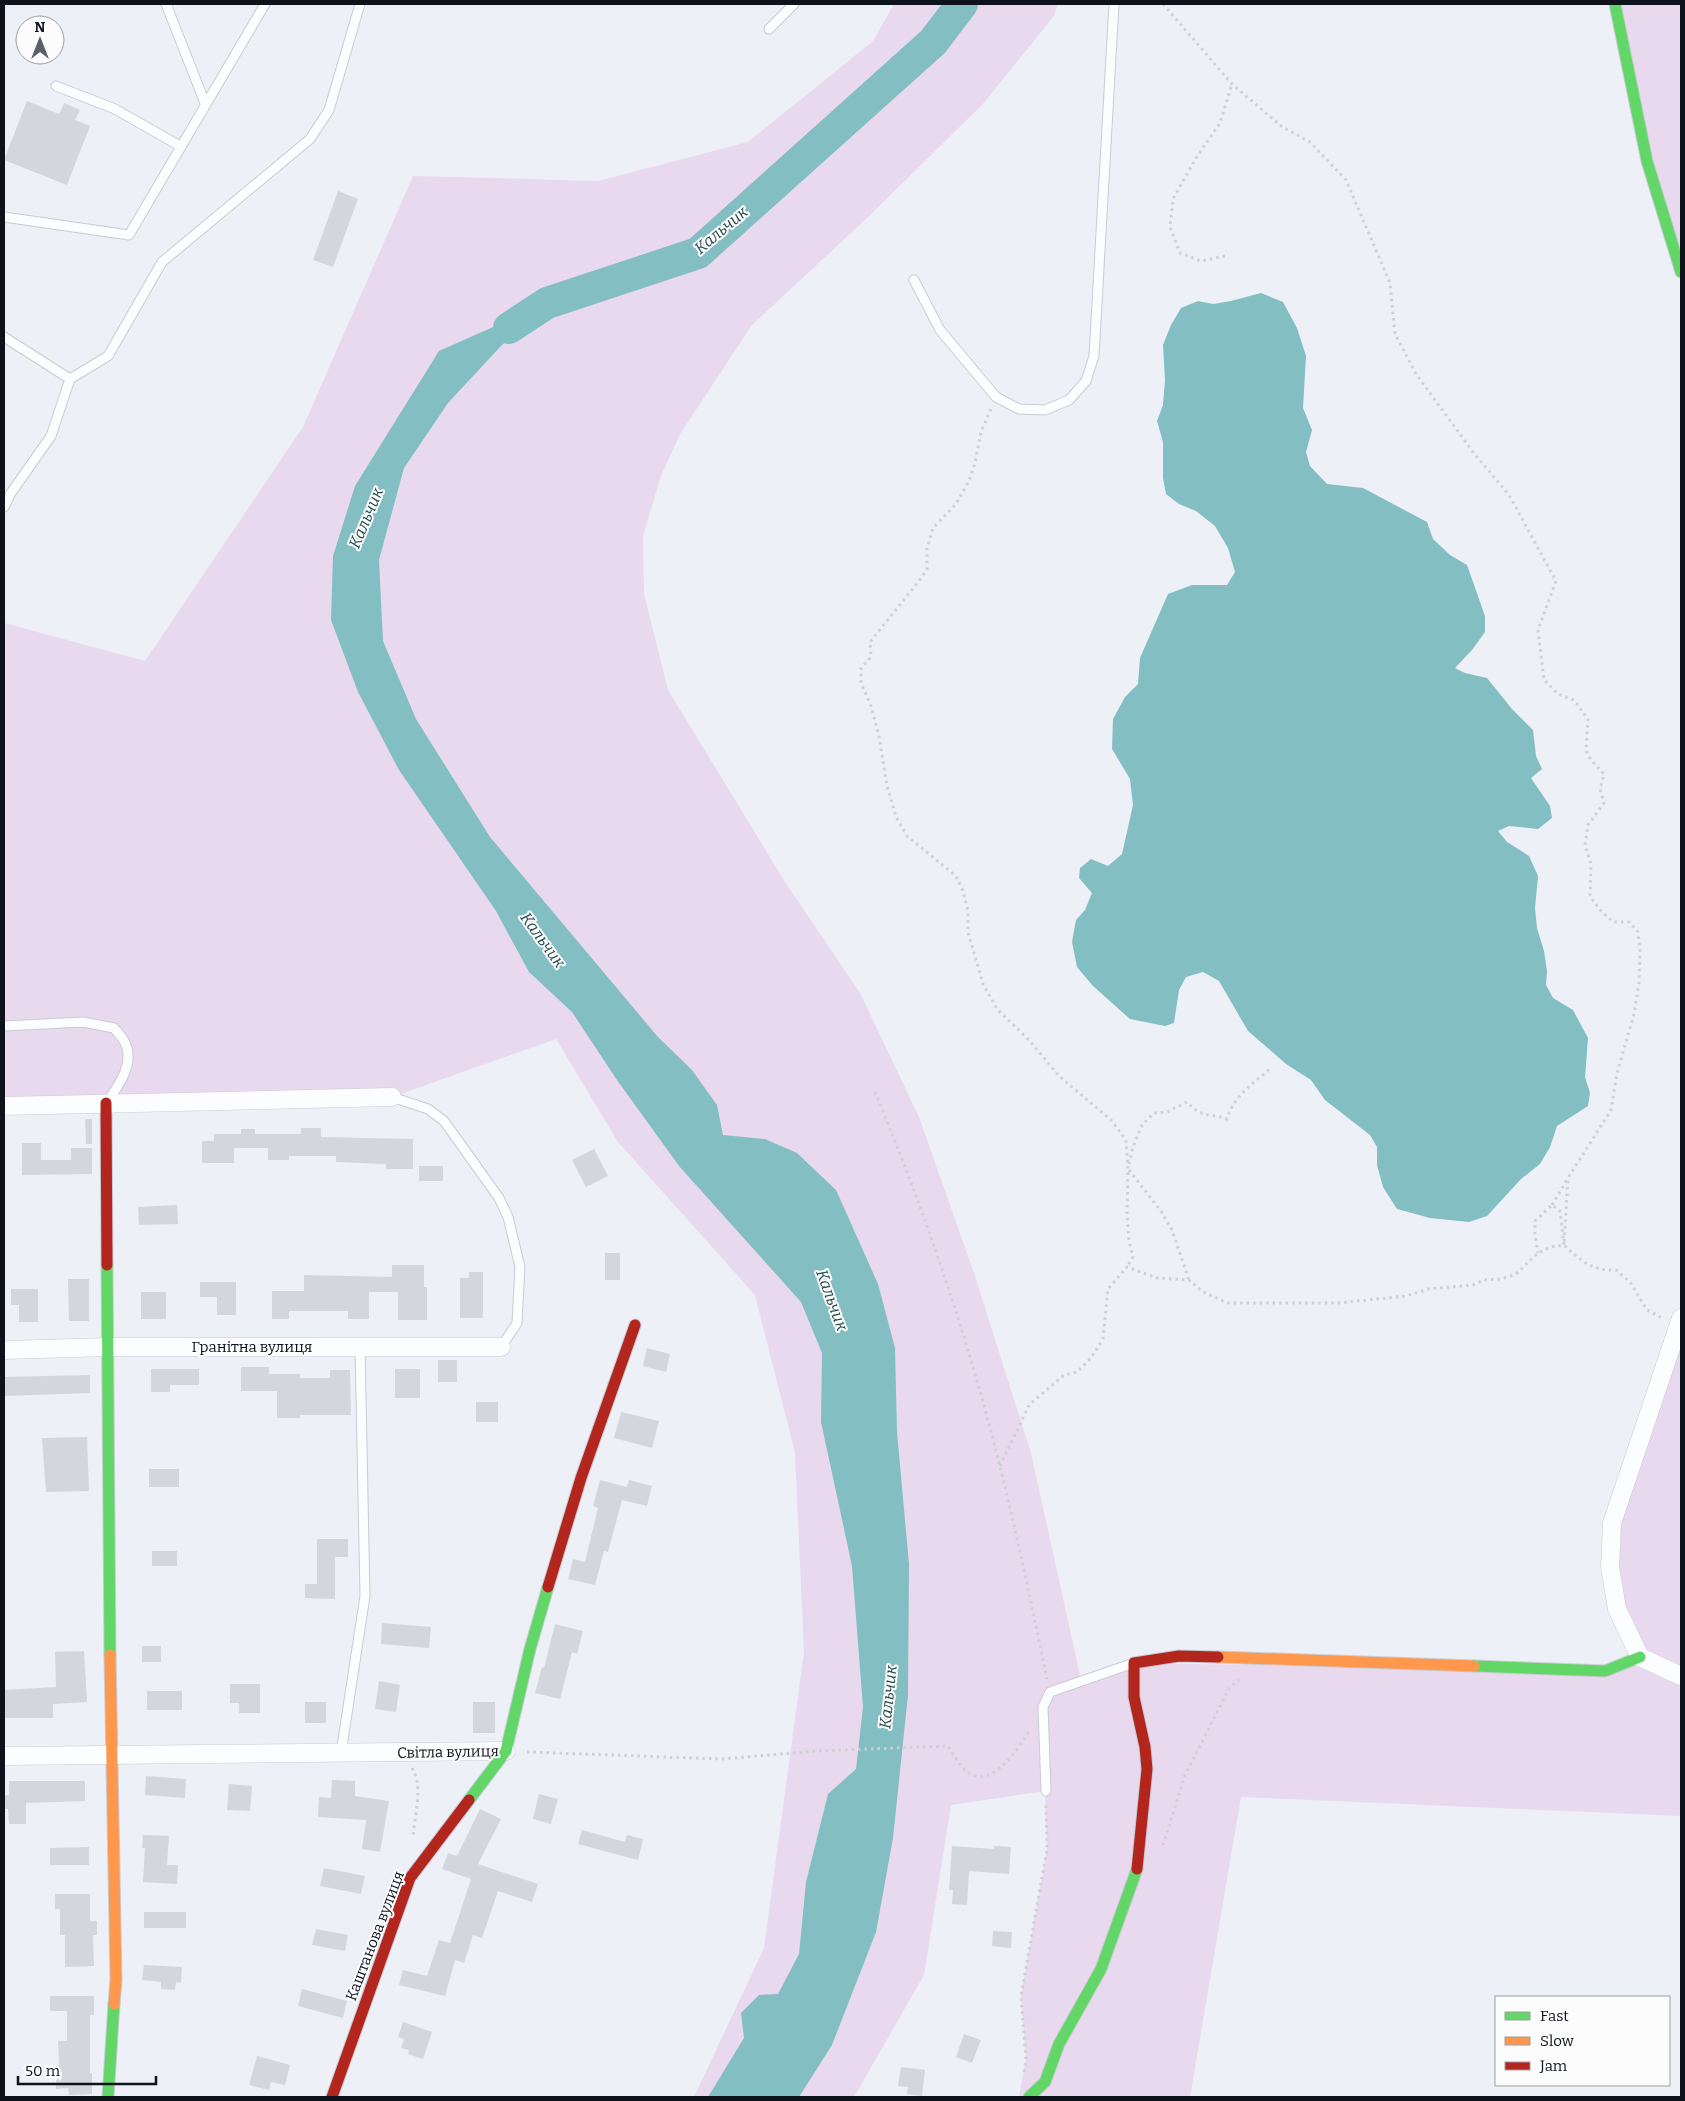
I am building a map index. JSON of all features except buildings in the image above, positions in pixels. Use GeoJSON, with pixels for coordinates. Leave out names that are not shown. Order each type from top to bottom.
{"type":"FeatureCollection","features":[{"type":"Feature","properties":{"kind":"street"},"geometry":{"type":"LineString","coordinates":[[1615,4],[1647,161],[1681,272]]}},
{"type":"Feature","properties":{"kind":"street"},"geometry":{"type":"LineString","coordinates":[[4,1106],[392,1097]]}},
{"type":"Feature","properties":{"kind":"street"},"geometry":{"type":"LineString","coordinates":[[106,1103],[111,1755],[116,1980],[108,2097]]}},
{"type":"Feature","properties":{"kind":"street"},"geometry":{"type":"LineString","coordinates":[[1680,1322],[1612,1523],[1610,1567],[1617,1609],[1640,1657],[1681,1676]]}},
{"type":"Feature","properties":{"kind":"street","name":"Світла вулиця"},"geometry":{"type":"LineString","coordinates":[[4,1756],[506,1751],[530,1649],[581,1478],[636,1325]]}},
{"type":"Feature","properties":{"kind":"street","name":"Гранітна вулиця"},"geometry":{"type":"LineString","coordinates":[[4,1350],[109,1347],[501,1347]]}},
{"type":"Feature","properties":{"kind":"street"},"geometry":{"type":"LineString","coordinates":[[1029,2097],[1044,2082],[1059,2044],[1101,1969],[1138,1866],[1147,1769],[1145,1748],[1134,1697],[1134,1663],[1179,1656],[1605,1671],[1640,1657]]}},
{"type":"Feature","properties":{"kind":"street","name":"Каштанова вулиця"},"geometry":{"type":"LineString","coordinates":[[332,2097],[410,1878],[506,1751]]}},
{"type":"Feature","properties":{"kind":"lane"},"geometry":{"type":"LineString","coordinates":[[166,4],[205,104]]}},
{"type":"Feature","properties":{"kind":"lane"},"geometry":{"type":"LineString","coordinates":[[4,217],[129,234],[265,4]]}},
{"type":"Feature","properties":{"kind":"lane"},"geometry":{"type":"LineString","coordinates":[[4,507],[11,493],[51,436],[70,379],[108,356],[162,262],[310,140],[329,110],[360,4]]}},
{"type":"Feature","properties":{"kind":"lane"},"geometry":{"type":"LineString","coordinates":[[769,29],[794,4]]}},
{"type":"Feature","properties":{"kind":"lane"},"geometry":{"type":"LineString","coordinates":[[914,280],[940,330],[996,397],[1019,409],[1045,410],[1069,400],[1086,381],[1094,356],[1114,4]]}},
{"type":"Feature","properties":{"kind":"lane"},"geometry":{"type":"LineString","coordinates":[[56,86],[114,109],[180,146]]}},
{"type":"Feature","properties":{"kind":"lane"},"geometry":{"type":"LineString","coordinates":[[4,337],[70,379]]}},
{"type":"Feature","properties":{"kind":"lane"},"geometry":{"type":"LineString","coordinates":[[4,1026],[83,1022],[114,1028],[126,1045],[128,1062],[123,1078],[106,1103]]}},
{"type":"Feature","properties":{"kind":"lane"},"geometry":{"type":"LineString","coordinates":[[392,1097],[428,1109],[444,1122],[499,1198],[508,1217],[520,1268],[517,1323],[501,1347]]}},
{"type":"Feature","properties":{"kind":"lane"},"geometry":{"type":"LineString","coordinates":[[341,1753],[365,1596],[360,1347]]}},
{"type":"Feature","properties":{"kind":"lane"},"geometry":{"type":"LineString","coordinates":[[1046,1791],[1043,1706],[1050,1692],[1134,1663]]}},
{"type":"Feature","properties":{"kind":"path"},"geometry":{"type":"LineString","coordinates":[[1163,4],[1232,84],[1281,126],[1310,142],[1346,180],[1390,283],[1395,334],[1416,374],[1473,452],[1509,495],[1556,581],[1538,630],[1544,680],[1558,694],[1574,700],[1588,719],[1586,751],[1591,760],[1604,774],[1600,789],[1604,803],[1588,825],[1585,845],[1592,864],[1590,896],[1600,910],[1613,922],[1629,922],[1638,932],[1640,950],[1634,1014],[1617,1073],[1611,1110],[1552,1206],[1535,1221],[1538,1253]]}},
{"type":"Feature","properties":{"kind":"path"},"geometry":{"type":"LineString","coordinates":[[1225,256],[1201,261],[1180,253],[1170,228],[1174,199],[1196,158],[1220,123],[1232,84]]}},
{"type":"Feature","properties":{"kind":"path"},"geometry":{"type":"LineString","coordinates":[[996,397],[981,432],[975,463],[969,481],[956,504],[933,528],[927,549],[927,569],[870,642],[871,657],[861,668],[860,683],[871,706],[880,736],[887,786],[896,816],[907,836],[956,876],[963,891],[968,911],[968,932],[983,984],[997,1009],[1029,1040],[1059,1076],[1111,1120],[1126,1140],[1128,1169],[1127,1213],[1129,1241],[1134,1257],[1108,1289],[1103,1339],[1091,1358],[1077,1372],[1064,1375],[1030,1405],[1000,1466]]}},
{"type":"Feature","properties":{"kind":"path"},"geometry":{"type":"LineString","coordinates":[[1128,1169],[1133,1147],[1142,1124],[1154,1113],[1167,1112],[1187,1102],[1195,1111],[1205,1116],[1218,1116],[1227,1119],[1231,1106],[1241,1093],[1272,1067]]}},
{"type":"Feature","properties":{"kind":"path"},"geometry":{"type":"LineString","coordinates":[[875,1092],[906,1166],[969,1353],[1000,1466],[1050,1692]]}},
{"type":"Feature","properties":{"kind":"path"},"geometry":{"type":"LineString","coordinates":[[1128,1169],[1161,1211],[1172,1230],[1189,1280],[1203,1292],[1228,1303],[1302,1304],[1349,1302],[1385,1296],[1406,1296],[1428,1289],[1473,1285],[1484,1280],[1502,1279],[1516,1274],[1538,1253],[1551,1247],[1564,1245]]}},
{"type":"Feature","properties":{"kind":"path"},"geometry":{"type":"LineString","coordinates":[[1564,1245],[1568,1178]]}},
{"type":"Feature","properties":{"kind":"path"},"geometry":{"type":"LineString","coordinates":[[1552,1206],[1560,1211],[1564,1245],[1580,1260],[1601,1271],[1616,1270],[1630,1282],[1647,1310],[1680,1322]]}},
{"type":"Feature","properties":{"kind":"path"},"geometry":{"type":"LineString","coordinates":[[1127,1267],[1157,1278],[1189,1280]]}},
{"type":"Feature","properties":{"kind":"path"},"geometry":{"type":"LineString","coordinates":[[1160,1852],[1185,1775],[1230,1687],[1245,1675]]}},
{"type":"Feature","properties":{"kind":"path"},"geometry":{"type":"LineString","coordinates":[[506,1751],[722,1759],[816,1751],[948,1746],[961,1766],[973,1775],[985,1775],[999,1770],[1022,1741],[1043,1706]]}},
{"type":"Feature","properties":{"kind":"path"},"geometry":{"type":"LineString","coordinates":[[402,1752],[414,1771],[417,1781],[413,1838]]}},
{"type":"Feature","properties":{"kind":"path"},"geometry":{"type":"LineString","coordinates":[[1026,2059],[1021,1996],[1047,1849],[1046,1791]]}},
{"type":"Feature","properties":{"kind":"shaded area"},"geometry":{"type":"Polygon","coordinates":[[[894,4],[1058,4],[1054,16],[982,105],[867,218],[752,325],[680,434],[661,476],[643,536],[644,594],[668,690],[785,882],[860,993],[919,1117],[974,1273],[1031,1453],[1081,1680],[1134,1663],[1605,1671],[1640,1657],[1617,1609],[1612,1523],[1681,1318],[1681,1816],[1241,1797],[1190,2097],[1019,2097],[1026,2059],[1021,1996],[1047,1849],[1045,1791],[951,1805],[924,1975],[854,2097],[694,2097],[764,1948],[804,1652],[795,1453],[755,1295],[618,1142],[556,1039],[392,1097],[4,1106],[4,623],[145,661],[303,427],[413,176],[598,181],[748,142],[873,41],[894,4]]]}},
{"type":"Feature","properties":{"kind":"shaded area"},"geometry":{"type":"Polygon","coordinates":[[[1615,4],[1681,4],[1681,272],[1615,4]]]}},
{"type":"Feature","properties":{"kind":"water"},"geometry":{"type":"Polygon","coordinates":[[[1261,293],[1283,302],[1297,328],[1306,356],[1303,408],[1312,430],[1306,452],[1310,466],[1327,484],[1363,488],[1427,522],[1433,539],[1450,555],[1467,565],[1485,616],[1485,632],[1472,650],[1455,668],[1465,673],[1487,678],[1512,709],[1533,730],[1536,756],[1542,769],[1531,778],[1550,806],[1552,818],[1538,829],[1509,826],[1498,831],[1507,842],[1529,856],[1538,876],[1535,908],[1537,928],[1544,951],[1547,971],[1546,985],[1553,998],[1573,1010],[1588,1038],[1585,1077],[1590,1093],[1588,1106],[1557,1126],[1550,1147],[1540,1164],[1521,1179],[1487,1216],[1469,1222],[1430,1218],[1397,1209],[1383,1187],[1377,1165],[1377,1147],[1370,1135],[1325,1100],[1311,1080],[1286,1064],[1248,1031],[1219,981],[1203,972],[1186,977],[1179,990],[1174,1023],[1165,1026],[1130,1019],[1093,986],[1077,967],[1072,942],[1076,920],[1085,910],[1092,893],[1079,878],[1080,868],[1091,859],[1108,866],[1122,854],[1133,805],[1130,779],[1112,749],[1113,719],[1125,697],[1138,684],[1140,658],[1168,594],[1192,585],[1227,585],[1235,572],[1228,548],[1215,526],[1196,511],[1179,504],[1166,494],[1163,478],[1163,442],[1157,421],[1163,405],[1165,380],[1163,345],[1171,325],[1181,308],[1198,301],[1213,304],[1261,293]]]}},
{"type":"Feature","properties":{"kind":"water"},"geometry":{"type":"Polygon","coordinates":[[[547,303],[501,346],[448,403],[404,468],[379,560],[383,641],[416,719],[490,837],[658,1037],[692,1070],[717,1105],[723,1135],[765,1139],[797,1153],[836,1190],[878,1284],[895,1348],[897,1432],[909,1564],[908,1695],[893,1838],[876,1932],[832,2045],[799,2097],[708,2097],[744,2038],[741,2013],[759,1995],[778,1994],[799,1954],[806,1882],[828,1794],[856,1769],[863,1707],[852,1566],[821,1422],[822,1353],[801,1302],[679,1166],[617,1080],[572,1012],[529,972],[496,911],[399,770],[358,692],[331,620],[333,556],[355,486],[439,351],[547,303]]]}},
{"type":"Feature","properties":{"kind":"waterway","name":"Кальчик"},"geometry":{"type":"LineString","coordinates":[[509,328],[547,303],[698,253],[933,42],[962,4]]}},
{"type":"Feature","properties":{"kind":"traffic: fast"},"geometry":{"type":"LineString","coordinates":[[1615,4],[1647,161],[1681,272]]}},
{"type":"Feature","properties":{"kind":"traffic: fast"},"geometry":{"type":"LineString","coordinates":[[107,1265],[110,1655]]}},
{"type":"Feature","properties":{"kind":"traffic: fast"},"geometry":{"type":"LineString","coordinates":[[469,1800],[506,1751],[530,1649],[548,1587]]}},
{"type":"Feature","properties":{"kind":"traffic: fast"},"geometry":{"type":"LineString","coordinates":[[1474,1666],[1605,1671],[1640,1657]]}},
{"type":"Feature","properties":{"kind":"traffic: fast"},"geometry":{"type":"LineString","coordinates":[[1029,2097],[1045,2082],[1059,2044],[1101,1969],[1137,1869]]}},
{"type":"Feature","properties":{"kind":"traffic: fast"},"geometry":{"type":"LineString","coordinates":[[108,2097],[114,2004]]}},
{"type":"Feature","properties":{"kind":"traffic: slow"},"geometry":{"type":"LineString","coordinates":[[110,1655],[116,1980],[114,2004]]}},
{"type":"Feature","properties":{"kind":"traffic: slow"},"geometry":{"type":"LineString","coordinates":[[1218,1657],[1474,1666]]}},
{"type":"Feature","properties":{"kind":"traffic: jam"},"geometry":{"type":"LineString","coordinates":[[106,1103],[107,1265]]}},
{"type":"Feature","properties":{"kind":"traffic: jam"},"geometry":{"type":"LineString","coordinates":[[548,1587],[581,1478],[635,1325]]}},
{"type":"Feature","properties":{"kind":"traffic: jam"},"geometry":{"type":"LineString","coordinates":[[1137,1869],[1147,1769],[1145,1747],[1134,1697],[1134,1663],[1179,1656],[1218,1657]]}},
{"type":"Feature","properties":{"kind":"traffic: jam"},"geometry":{"type":"LineString","coordinates":[[332,2097],[410,1878],[469,1800]]}}]}
